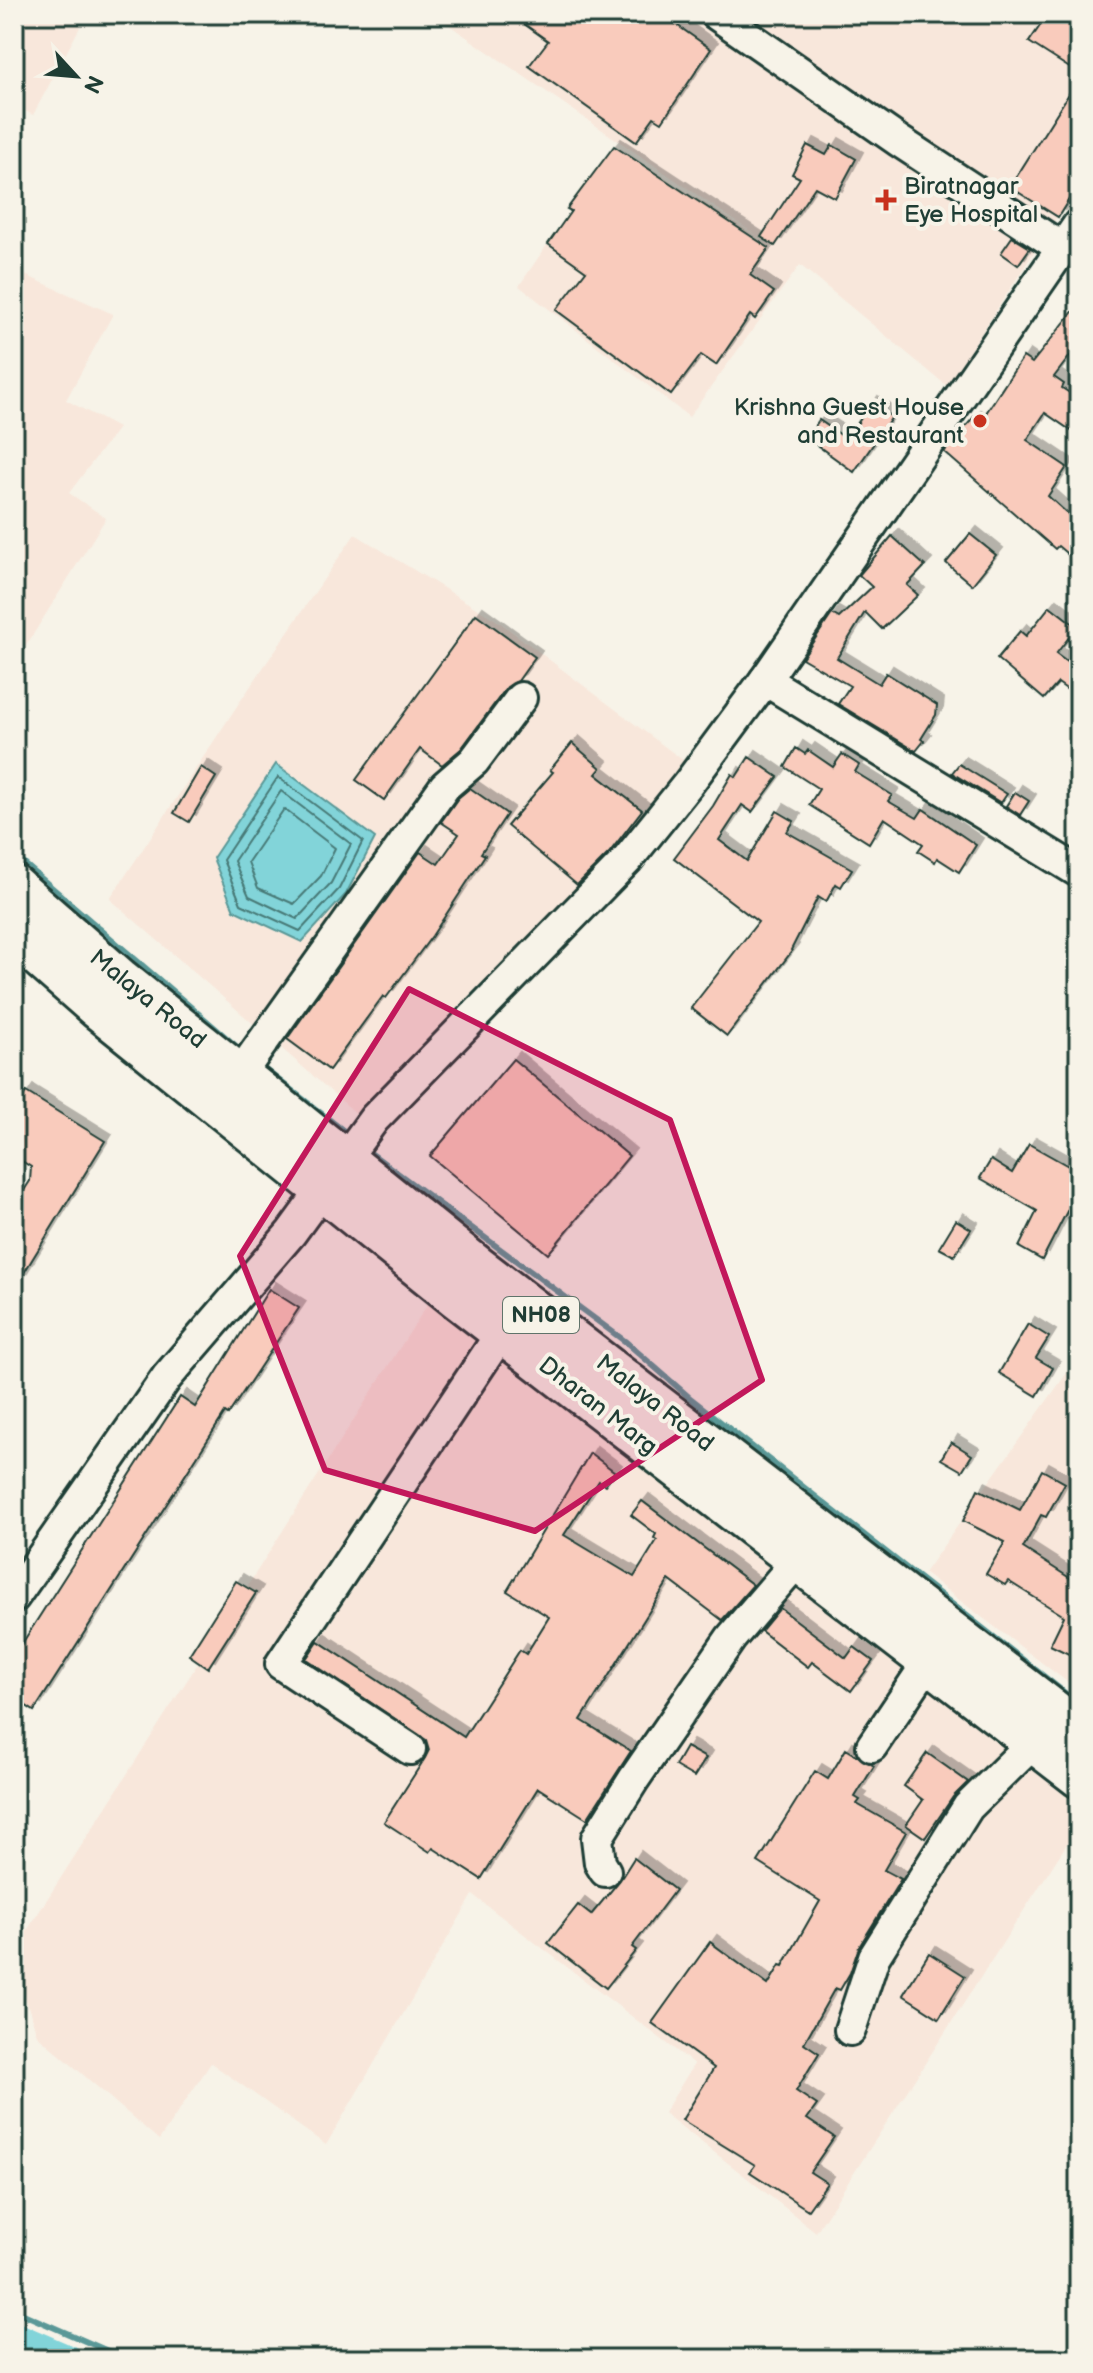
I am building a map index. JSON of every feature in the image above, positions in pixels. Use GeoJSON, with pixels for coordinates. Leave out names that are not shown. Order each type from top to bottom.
{"type":"FeatureCollection","features":[{"type":"Feature","properties":{"kind":"main road","name":"Malaya Road"},"geometry":{"type":"LineString","coordinates":[[14,886],[57,948],[119,978],[240,1074],[334,1174],[478,1267],[808,1545],[1079,1730]]}},
{"type":"Feature","properties":{"kind":"main road","name":"Dharan Marg"},"geometry":{"type":"LineString","coordinates":[[14,935],[57,948],[97,1008],[334,1174],[502,1332],[808,1545],[929,1661],[1079,1777]]}},
{"type":"Feature","properties":{"kind":"street"},"geometry":{"type":"LineString","coordinates":[[14,1597],[167,1377],[291,1233],[374,1119],[627,860],[688,784],[765,680],[1071,236],[899,141],[716,14]]}},
{"type":"Feature","properties":{"kind":"street"},"geometry":{"type":"LineString","coordinates":[[765,680],[1079,872]]}},
{"type":"Feature","properties":{"kind":"street"},"geometry":{"type":"LineString","coordinates":[[240,1074],[445,786],[474,761],[521,698]]}},
{"type":"Feature","properties":{"kind":"street"},"geometry":{"type":"LineString","coordinates":[[410,1749],[281,1664],[502,1332]]}},
{"type":"Feature","properties":{"kind":"street"},"geometry":{"type":"LineString","coordinates":[[605,1871],[600,1863],[597,1838],[731,1638],[808,1545]]}},
{"type":"Feature","properties":{"kind":"street"},"geometry":{"type":"LineString","coordinates":[[872,1746],[929,1661]]}},
{"type":"Feature","properties":{"kind":"street"},"geometry":{"type":"LineString","coordinates":[[850,2030],[874,1957],[960,1819],[968,1807],[1034,1742]]}},
{"type":"Feature","properties":{"kind":"highlighted area"},"geometry":{"type":"Polygon","coordinates":[[[409,989],[670,1120],[762,1380],[535,1531],[325,1470],[240,1256],[409,989]]]}},
{"type":"Feature","properties":{"kind":"shaded area"},"geometry":{"type":"Polygon","coordinates":[[[14,14],[87,14],[33,115],[14,105],[14,14]]]}},
{"type":"Feature","properties":{"kind":"shaded area","name":"Biratnagar Eye Hospital"},"geometry":{"type":"Polygon","coordinates":[[[433,14],[1079,14],[1079,183],[947,386],[800,265],[689,417],[519,286],[614,146],[766,242],[433,14]]]}},
{"type":"Feature","properties":{"kind":"shaded area"},"geometry":{"type":"Polygon","coordinates":[[[14,270],[113,314],[66,400],[118,428],[69,493],[106,518],[14,665],[14,270]]]}},
{"type":"Feature","properties":{"kind":"shaded area"},"geometry":{"type":"Polygon","coordinates":[[[355,534],[499,622],[692,767],[366,1122],[110,899],[355,534]]]}},
{"type":"Feature","properties":{"kind":"shaded area"},"geometry":{"type":"Polygon","coordinates":[[[429,1302],[1079,1798],[1079,1825],[816,2232],[664,2113],[694,2064],[473,1895],[326,2145],[211,2063],[159,2140],[37,2035],[22,1987],[14,1981],[14,1951],[429,1302]]]}},
{"type":"Feature","properties":{"kind":"shaded area"},"geometry":{"type":"Polygon","coordinates":[[[1079,1356],[1079,1691],[924,1573],[1079,1356]]]}},
{"type":"Feature","properties":{"kind":"water"},"geometry":{"type":"Polygon","coordinates":[[[276,764],[375,838],[346,894],[302,942],[234,910],[213,858],[276,764]]]}},
{"type":"Feature","properties":{"kind":"building"},"geometry":{"type":"Polygon","coordinates":[[[510,14],[661,14],[711,49],[662,122],[654,117],[636,142],[529,66],[548,41],[510,14]]]}},
{"type":"Feature","properties":{"kind":"building"},"geometry":{"type":"Polygon","coordinates":[[[1048,14],[1079,14],[1079,74],[1029,42],[1048,14]]]}},
{"type":"Feature","properties":{"kind":"building"},"geometry":{"type":"Polygon","coordinates":[[[1079,78],[1079,183],[1058,217],[1010,187],[1079,78]]]}},
{"type":"Feature","properties":{"kind":"building"},"geometry":{"type":"Polygon","coordinates":[[[807,145],[826,155],[832,145],[856,159],[835,198],[815,187],[775,246],[761,237],[800,178],[792,174],[807,145]]]}},
{"type":"Feature","properties":{"kind":"building"},"geometry":{"type":"Polygon","coordinates":[[[614,146],[769,248],[750,275],[774,292],[755,319],[750,315],[716,365],[701,355],[671,395],[556,310],[586,271],[548,244],[571,211],[567,209],[614,146]]]}},
{"type":"Feature","properties":{"kind":"building"},"geometry":{"type":"Polygon","coordinates":[[[1012,237],[1030,248],[1018,265],[1001,253],[1012,237]]]}},
{"type":"Feature","properties":{"kind":"building"},"geometry":{"type":"Polygon","coordinates":[[[1079,304],[1079,344],[1054,377],[1064,384],[1062,388],[1079,399],[1079,436],[1045,413],[1027,440],[1067,467],[1048,496],[1079,524],[1079,564],[1058,546],[1055,549],[944,452],[974,417],[980,422],[1023,357],[1032,363],[1079,304]]]}},
{"type":"Feature","properties":{"kind":"building"},"geometry":{"type":"Polygon","coordinates":[[[871,403],[892,417],[854,472],[807,438],[819,420],[847,439],[871,403]]]}},
{"type":"Feature","properties":{"kind":"building"},"geometry":{"type":"Polygon","coordinates":[[[970,534],[996,555],[972,585],[946,563],[970,534]]]}},
{"type":"Feature","properties":{"kind":"building"},"geometry":{"type":"Polygon","coordinates":[[[892,536],[925,566],[907,585],[918,595],[882,629],[865,612],[837,658],[879,684],[886,673],[937,705],[936,715],[916,751],[838,704],[850,686],[802,658],[832,614],[839,618],[872,587],[859,575],[892,536]]]}},
{"type":"Feature","properties":{"kind":"building"},"geometry":{"type":"Polygon","coordinates":[[[1050,606],[1077,627],[1056,654],[1079,671],[1079,698],[1058,683],[1044,699],[997,659],[1020,631],[1026,636],[1050,606]]]}},
{"type":"Feature","properties":{"kind":"building"},"geometry":{"type":"Polygon","coordinates":[[[476,614],[535,657],[518,681],[507,687],[461,749],[442,765],[420,749],[384,800],[356,780],[476,614]]]}},
{"type":"Feature","properties":{"kind":"building"},"geometry":{"type":"Polygon","coordinates":[[[572,743],[601,768],[596,774],[642,810],[609,853],[577,885],[507,826],[553,772],[550,770],[572,743]]]}},
{"type":"Feature","properties":{"kind":"building"},"geometry":{"type":"Polygon","coordinates":[[[796,748],[805,754],[808,750],[833,767],[842,754],[859,765],[855,772],[892,795],[888,801],[917,818],[923,809],[976,845],[959,872],[937,858],[935,862],[918,851],[923,844],[884,818],[869,843],[809,805],[819,789],[785,767],[796,748]]]}},
{"type":"Feature","properties":{"kind":"building"},"geometry":{"type":"Polygon","coordinates":[[[749,757],[778,777],[752,812],[742,805],[719,840],[747,861],[777,811],[794,821],[787,832],[852,869],[841,887],[836,884],[826,902],[818,897],[792,951],[727,1036],[691,1008],[758,922],[674,858],[713,806],[732,774],[736,777],[749,757]]]}},
{"type":"Feature","properties":{"kind":"building"},"geometry":{"type":"Polygon","coordinates":[[[959,764],[1007,794],[1001,803],[952,773],[959,764]]]}},
{"type":"Feature","properties":{"kind":"building"},"geometry":{"type":"Polygon","coordinates":[[[201,767],[216,777],[189,822],[174,813],[201,767]]]}},
{"type":"Feature","properties":{"kind":"building"},"geometry":{"type":"Polygon","coordinates":[[[470,788],[507,814],[481,853],[485,855],[432,936],[329,1070],[287,1039],[420,852],[438,864],[459,834],[441,822],[458,798],[470,788]]]}},
{"type":"Feature","properties":{"kind":"building"},"geometry":{"type":"Polygon","coordinates":[[[1015,792],[1029,801],[1020,815],[1006,806],[1015,792]]]}},
{"type":"Feature","properties":{"kind":"building"},"geometry":{"type":"Polygon","coordinates":[[[513,1059],[629,1156],[548,1254],[430,1156],[513,1059]]]}},
{"type":"Feature","properties":{"kind":"building"},"geometry":{"type":"Polygon","coordinates":[[[26,1092],[105,1141],[14,1289],[14,1206],[30,1181],[31,1167],[14,1156],[14,1110],[26,1092]]]}},
{"type":"Feature","properties":{"kind":"building"},"geometry":{"type":"Polygon","coordinates":[[[1029,1144],[1079,1172],[1079,1188],[1042,1260],[1019,1247],[1037,1211],[980,1178],[991,1160],[1012,1173],[1029,1144]]]}},
{"type":"Feature","properties":{"kind":"building"},"geometry":{"type":"Polygon","coordinates":[[[956,1220],[971,1229],[954,1256],[939,1248],[956,1220]]]}},
{"type":"Feature","properties":{"kind":"building"},"geometry":{"type":"Polygon","coordinates":[[[269,1289],[299,1308],[228,1415],[225,1413],[34,1711],[14,1698],[14,1656],[180,1397],[195,1407],[269,1289]]]}},
{"type":"Feature","properties":{"kind":"building"},"geometry":{"type":"Polygon","coordinates":[[[1028,1324],[1049,1337],[1036,1358],[1053,1368],[1037,1396],[999,1373],[1028,1324]]]}},
{"type":"Feature","properties":{"kind":"building"},"geometry":{"type":"Polygon","coordinates":[[[951,1442],[972,1455],[962,1471],[941,1459],[951,1442]]]}},
{"type":"Feature","properties":{"kind":"building"},"geometry":{"type":"Polygon","coordinates":[[[590,1453],[615,1472],[605,1485],[599,1481],[564,1535],[634,1577],[657,1540],[654,1538],[656,1534],[631,1515],[642,1501],[753,1585],[722,1620],[669,1580],[581,1720],[631,1751],[587,1819],[538,1788],[481,1879],[433,1848],[430,1852],[384,1822],[425,1758],[429,1750],[426,1740],[306,1659],[318,1641],[464,1737],[520,1650],[526,1654],[549,1617],[507,1591],[590,1453]]]}},
{"type":"Feature","properties":{"kind":"building"},"geometry":{"type":"Polygon","coordinates":[[[1042,1470],[1065,1483],[1046,1517],[1041,1515],[1023,1548],[1079,1584],[1079,1659],[1050,1645],[1064,1616],[1008,1581],[1005,1585],[986,1574],[1005,1542],[963,1521],[978,1489],[1020,1510],[1042,1470]]]}},
{"type":"Feature","properties":{"kind":"building"},"geometry":{"type":"Polygon","coordinates":[[[236,1581],[256,1593],[208,1668],[189,1655],[236,1581]]]}},
{"type":"Feature","properties":{"kind":"building"},"geometry":{"type":"Polygon","coordinates":[[[780,1608],[846,1658],[854,1647],[873,1661],[851,1691],[812,1662],[808,1667],[761,1631],[780,1608]]]}},
{"type":"Feature","properties":{"kind":"building"},"geometry":{"type":"Polygon","coordinates":[[[686,1747],[706,1758],[694,1777],[675,1766],[686,1747]]]}},
{"type":"Feature","properties":{"kind":"building"},"geometry":{"type":"Polygon","coordinates":[[[846,1749],[874,1766],[855,1797],[860,1800],[857,1804],[906,1832],[884,1870],[901,1879],[859,1947],[840,1990],[835,1988],[804,2043],[819,2053],[796,2091],[817,2105],[807,2119],[834,2137],[810,2172],[827,2183],[808,2210],[750,2172],[755,2165],[682,2120],[714,2068],[652,2023],[710,1942],[768,1985],[780,1965],[783,1966],[820,1901],[758,1862],[815,1771],[828,1779],[846,1749]]]}},
{"type":"Feature","properties":{"kind":"building"},"geometry":{"type":"Polygon","coordinates":[[[927,1753],[968,1782],[953,1797],[925,1838],[906,1825],[923,1800],[904,1786],[927,1753]]]}},
{"type":"Feature","properties":{"kind":"building"},"geometry":{"type":"Polygon","coordinates":[[[634,1858],[675,1890],[632,1947],[636,1950],[606,1988],[548,1943],[578,1905],[591,1915],[634,1858]]]}},
{"type":"Feature","properties":{"kind":"building"},"geometry":{"type":"Polygon","coordinates":[[[929,1953],[965,1976],[939,2018],[903,1995],[929,1953]]]}},
{"type":"Feature","properties":{"kind":"waterway"},"geometry":{"type":"LineString","coordinates":[[14,855],[236,1046]]}},
{"type":"Feature","properties":{"kind":"waterway"},"geometry":{"type":"LineString","coordinates":[[258,1064],[344,1131]]}},
{"type":"Feature","properties":{"kind":"waterway"},"geometry":{"type":"LineString","coordinates":[[369,1152],[626,1342],[689,1397],[1079,1704]]}},
{"type":"Feature","properties":{"kind":"waterway"},"geometry":{"type":"LineString","coordinates":[[14,2310],[126,2359]]}},
{"type":"Feature","properties":{"kind":"waterway"},"geometry":{"type":"LineString","coordinates":[[14,2332],[76,2359]]}},
{"type":"Feature","properties":{"kind":"place","name":"Biratnagar Eye Hospital"},"geometry":{"type":"Point","coordinates":[886,200]}},
{"type":"Feature","properties":{"kind":"place","name":"Krishna Guest House and Restaurant"},"geometry":{"type":"Point","coordinates":[980,421]}}]}
